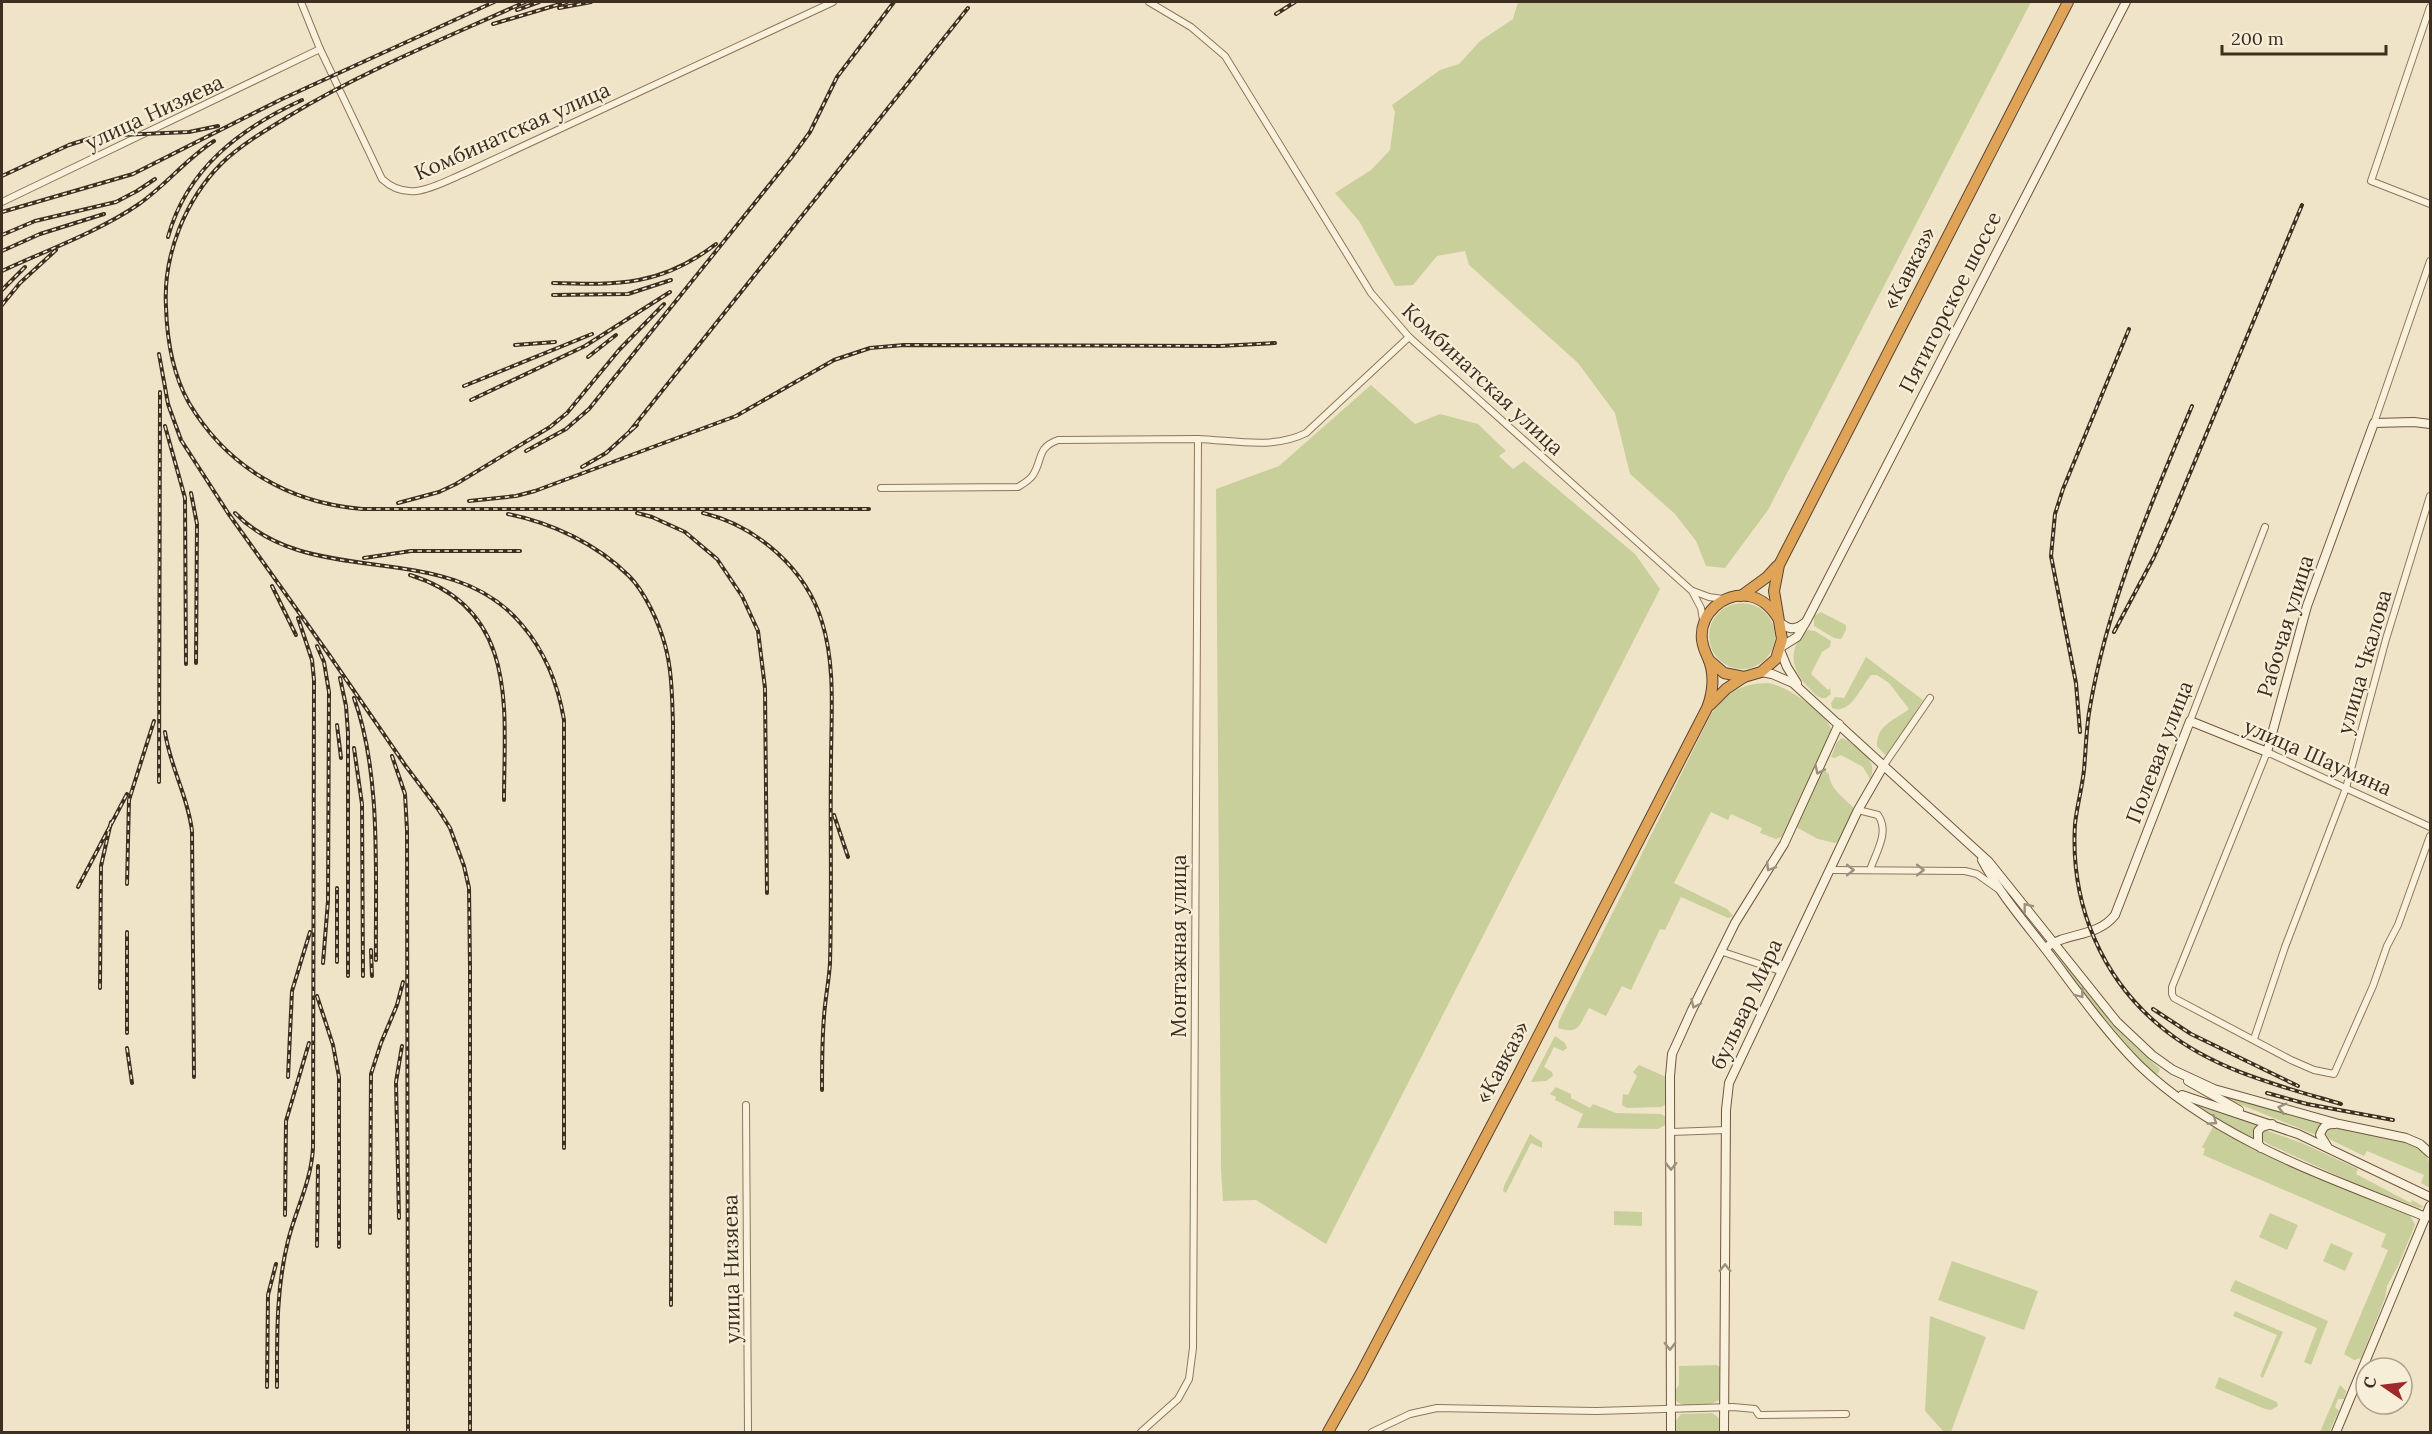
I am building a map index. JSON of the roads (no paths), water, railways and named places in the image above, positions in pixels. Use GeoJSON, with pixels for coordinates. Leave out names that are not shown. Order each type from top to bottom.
{"type":"FeatureCollection","features":[{"type":"Feature","properties":{"kind":"highway","name":"«Кавказ»"},"geometry":{"type":"LineString","coordinates":[[1781,649],[1782,630],[1775,605],[1775,578],[1785,553],[2068,2]]}},
{"type":"Feature","properties":{"kind":"highway","name":"«Кавказ»"},"geometry":{"type":"LineString","coordinates":[[1727,599],[1741,596],[1767,577],[1785,553]]}},
{"type":"Feature","properties":{"kind":"highway"},"geometry":{"type":"LineString","coordinates":[[1741,596],[1759,599],[1767,604],[1779,620]]}},
{"type":"Feature","properties":{"kind":"highway"},"geometry":{"type":"LineString","coordinates":[[1702,628],[1711,610],[1727,599]]}},
{"type":"Feature","properties":{"kind":"highway","name":"«Кавказ»"},"geometry":{"type":"LineString","coordinates":[[1328,1432],[1520,1071],[1707,708],[1712,681],[1709,660],[1702,639],[1702,628]]}},
{"type":"Feature","properties":{"kind":"highway"},"geometry":{"type":"LineString","coordinates":[[1761,672],[1769,667],[1781,649]]}},
{"type":"Feature","properties":{"kind":"highway"},"geometry":{"type":"LineString","coordinates":[[1709,660],[1724,673],[1744,677]]}},
{"type":"Feature","properties":{"kind":"highway","name":"«Кавказ»"},"geometry":{"type":"LineString","coordinates":[[1707,708],[1726,689],[1744,677],[1761,672]]}},
{"type":"Feature","properties":{"kind":"main road","name":"Пятигорское шоссе"},"geometry":{"type":"LineString","coordinates":[[1781,649],[1797,637],[1807,620],[2126,2]]}},
{"type":"Feature","properties":{"kind":"main road"},"geometry":{"type":"LineString","coordinates":[[2374,423],[2430,424]]}},
{"type":"Feature","properties":{"kind":"main road","name":"Рабочая улица"},"geometry":{"type":"LineString","coordinates":[[2266,752],[2307,606],[2374,423]]}},
{"type":"Feature","properties":{"kind":"main road"},"geometry":{"type":"LineString","coordinates":[[1779,620],[1787,627],[1795,629],[1807,620]]}},
{"type":"Feature","properties":{"kind":"main road"},"geometry":{"type":"LineString","coordinates":[[1781,649],[1787,667],[1802,691]]}},
{"type":"Feature","properties":{"kind":"main road"},"geometry":{"type":"LineString","coordinates":[[1761,672],[1783,677],[1802,691],[2000,874],[2127,1034],[2193,1085],[2252,1117]]}},
{"type":"Feature","properties":{"kind":"main road","name":"улица Шаумяна"},"geometry":{"type":"LineString","coordinates":[[2190,721],[2266,752]]}},
{"type":"Feature","properties":{"kind":"main road","name":"Полевая улица"},"geometry":{"type":"LineString","coordinates":[[2045,948],[2053,942],[2096,930],[2108,924],[2115,915],[2190,721]]}},
{"type":"Feature","properties":{"kind":"main road","name":"бульвар Мира"},"geometry":{"type":"LineString","coordinates":[[1671,1432],[1672,1054],[1720,951],[1784,844],[1839,724]]}},
{"type":"Feature","properties":{"kind":"main road","name":"бульвар Мира"},"geometry":{"type":"LineString","coordinates":[[1724,1432],[1726,1130],[1729,1083],[1858,810],[1884,765]]}},
{"type":"Feature","properties":{"kind":"main road"},"geometry":{"type":"LineString","coordinates":[[1979,854],[2000,890],[2118,1042],[2166,1087],[2206,1117],[2261,1148],[2426,1217]]}},
{"type":"Feature","properties":{"kind":"main road"},"geometry":{"type":"LineString","coordinates":[[2166,1087],[2173,1070]]}},
{"type":"Feature","properties":{"kind":"main road"},"geometry":{"type":"LineString","coordinates":[[2173,1070],[2234,1096],[2339,1124],[2406,1138],[2420,1144],[2430,1153]]}},
{"type":"Feature","properties":{"kind":"main road"},"geometry":{"type":"LineString","coordinates":[[2166,1087],[2213,1107],[2252,1117],[2328,1147],[2430,1197]]}},
{"type":"Feature","properties":{"kind":"main road"},"geometry":{"type":"LineString","coordinates":[[2261,1148],[2258,1143],[2258,1131],[2272,1124]]}},
{"type":"Feature","properties":{"kind":"main road"},"geometry":{"type":"LineString","coordinates":[[2328,1147],[2320,1135],[2322,1128],[2327,1124],[2339,1124]]}},
{"type":"Feature","properties":{"kind":"main road"},"geometry":{"type":"LineString","coordinates":[[2336,1432],[2430,1206]]}},
{"type":"Feature","properties":{"kind":"street","name":"Комбинатская улица"},"geometry":{"type":"LineString","coordinates":[[301,2],[320,49],[382,179],[392,188],[414,192],[465,174],[833,2]]}},
{"type":"Feature","properties":{"kind":"street","name":"Комбинатская улица"},"geometry":{"type":"LineString","coordinates":[[1149,2],[1191,27],[1225,56],[1371,293],[1409,337],[1692,591],[1701,608],[1702,628]]}},
{"type":"Feature","properties":{"kind":"street"},"geometry":{"type":"LineString","coordinates":[[2430,7],[2371,181],[2430,204]]}},
{"type":"Feature","properties":{"kind":"street","name":"улица Низяева"},"geometry":{"type":"LineString","coordinates":[[2,202],[320,49]]}},
{"type":"Feature","properties":{"kind":"street","name":"Рабочая улица"},"geometry":{"type":"LineString","coordinates":[[2374,423],[2430,261]]}},
{"type":"Feature","properties":{"kind":"street"},"geometry":{"type":"LineString","coordinates":[[881,488],[1018,487],[1033,475],[1047,444],[1058,440],[1198,439],[1277,443],[1292,440],[1306,433],[1409,337]]}},
{"type":"Feature","properties":{"kind":"street","name":"Монтажная улица"},"geometry":{"type":"LineString","coordinates":[[1141,1432],[1178,1399],[1189,1379],[1193,1348],[1198,439]]}},
{"type":"Feature","properties":{"kind":"street","name":"улица Чкалова"},"geometry":{"type":"LineString","coordinates":[[2254,1039],[2285,947],[2346,788],[2386,639],[2430,496]]}},
{"type":"Feature","properties":{"kind":"street","name":"Полевая улица"},"geometry":{"type":"LineString","coordinates":[[2190,721],[2265,527]]}},
{"type":"Feature","properties":{"kind":"street","name":"Комбинатская улица"},"geometry":{"type":"LineString","coordinates":[[1692,591],[1709,597],[1727,599]]}},
{"type":"Feature","properties":{"kind":"street","name":"бульвар Мира"},"geometry":{"type":"LineString","coordinates":[[1884,765],[1930,698]]}},
{"type":"Feature","properties":{"kind":"street","name":"Рабочая улица"},"geometry":{"type":"LineString","coordinates":[[2254,1039],[2174,998],[2172,987],[2266,752]]}},
{"type":"Feature","properties":{"kind":"street","name":"улица Шаумяна"},"geometry":{"type":"LineString","coordinates":[[2266,752],[2430,827]]}},
{"type":"Feature","properties":{"kind":"street"},"geometry":{"type":"LineString","coordinates":[[1858,810],[1878,815],[1883,822],[1884,831],[1870,870]]}},
{"type":"Feature","properties":{"kind":"street"},"geometry":{"type":"LineString","coordinates":[[2254,1039],[2291,1060],[2329,1075],[2334,1074],[2341,1062],[2387,946],[2398,925],[2430,836]]}},
{"type":"Feature","properties":{"kind":"street"},"geometry":{"type":"LineString","coordinates":[[1830,870],[1965,871],[1977,874],[2000,890]]}},
{"type":"Feature","properties":{"kind":"street"},"geometry":{"type":"LineString","coordinates":[[1720,951],[1780,971]]}},
{"type":"Feature","properties":{"kind":"street","name":"улица Низяева"},"geometry":{"type":"LineString","coordinates":[[746,1105],[748,1432]]}},
{"type":"Feature","properties":{"kind":"street"},"geometry":{"type":"LineString","coordinates":[[1671,1132],[1726,1130]]}},
{"type":"Feature","properties":{"kind":"street"},"geometry":{"type":"LineString","coordinates":[[1372,1432],[1410,1414],[1437,1408],[1596,1411],[1724,1408],[1755,1409],[1759,1415],[1846,1414]]}},
{"type":"Feature","properties":{"kind":"railway"},"geometry":{"type":"LineString","coordinates":[[2,212],[133,174],[282,99],[494,2]]}},
{"type":"Feature","properties":{"kind":"railway"},"geometry":{"type":"LineString","coordinates":[[525,2],[405,56],[317,100],[246,143],[222,163],[209,178],[197,194],[179,229],[168,268],[166,287],[168,332],[178,380],[204,426],[222,446],[262,478],[310,499],[362,509],[869,509]]}},
{"type":"Feature","properties":{"kind":"railway"},"geometry":{"type":"LineString","coordinates":[[517,10],[539,2]]}},
{"type":"Feature","properties":{"kind":"railway"},"geometry":{"type":"LineString","coordinates":[[493,24],[567,2]]}},
{"type":"Feature","properties":{"kind":"railway"},"geometry":{"type":"LineString","coordinates":[[559,8],[591,2]]}},
{"type":"Feature","properties":{"kind":"railway"},"geometry":{"type":"LineString","coordinates":[[526,451],[566,429],[589,409],[791,158],[810,132],[837,77],[894,2]]}},
{"type":"Feature","properties":{"kind":"railway"},"geometry":{"type":"LineString","coordinates":[[1276,14],[1295,2]]}},
{"type":"Feature","properties":{"kind":"railway"},"geometry":{"type":"LineString","coordinates":[[630,431],[968,8]]}},
{"type":"Feature","properties":{"kind":"railway"},"geometry":{"type":"LineString","coordinates":[[168,237],[188,190],[219,153],[258,124],[302,100]]}},
{"type":"Feature","properties":{"kind":"railway"},"geometry":{"type":"LineString","coordinates":[[2,176],[69,145],[97,136],[189,132],[218,126]]}},
{"type":"Feature","properties":{"kind":"railway"},"geometry":{"type":"LineString","coordinates":[[2,271],[90,232],[123,214],[149,197],[214,141]]}},
{"type":"Feature","properties":{"kind":"railway"},"geometry":{"type":"LineString","coordinates":[[2,235],[35,221],[116,202],[155,179]]}},
{"type":"Feature","properties":{"kind":"railway"},"geometry":{"type":"LineString","coordinates":[[2114,632],[2154,557],[2170,521],[2302,205]]}},
{"type":"Feature","properties":{"kind":"railway"},"geometry":{"type":"LineString","coordinates":[[2,251],[40,234],[104,214]]}},
{"type":"Feature","properties":{"kind":"railway"},"geometry":{"type":"LineString","coordinates":[[553,283],[599,284],[639,280],[677,268],[716,244]]}},
{"type":"Feature","properties":{"kind":"railway"},"geometry":{"type":"LineString","coordinates":[[2,305],[20,283],[56,250]]}},
{"type":"Feature","properties":{"kind":"railway"},"geometry":{"type":"LineString","coordinates":[[2,290],[25,267]]}},
{"type":"Feature","properties":{"kind":"railway"},"geometry":{"type":"LineString","coordinates":[[553,295],[628,294],[671,280]]}},
{"type":"Feature","properties":{"kind":"railway"},"geometry":{"type":"LineString","coordinates":[[471,400],[585,346],[670,292]]}},
{"type":"Feature","properties":{"kind":"railway"},"geometry":{"type":"LineString","coordinates":[[398,503],[439,492],[456,484],[550,427],[567,413],[619,350],[664,304]]}},
{"type":"Feature","properties":{"kind":"railway"},"geometry":{"type":"LineString","coordinates":[[2080,732],[2076,683],[2051,556],[2055,514],[2063,489],[2129,329]]}},
{"type":"Feature","properties":{"kind":"railway"},"geometry":{"type":"LineString","coordinates":[[464,386],[592,334]]}},
{"type":"Feature","properties":{"kind":"railway"},"geometry":{"type":"LineString","coordinates":[[588,357],[616,335]]}},
{"type":"Feature","properties":{"kind":"railway"},"geometry":{"type":"LineString","coordinates":[[515,345],[555,342]]}},
{"type":"Feature","properties":{"kind":"railway"},"geometry":{"type":"LineString","coordinates":[[469,501],[516,496],[535,491],[736,416],[834,360],[870,348],[904,345],[1220,346],[1275,343]]}},
{"type":"Feature","properties":{"kind":"railway"},"geometry":{"type":"LineString","coordinates":[[159,354],[168,404],[181,440],[228,513],[438,809],[450,828],[464,866],[469,888],[470,967],[470,1432]]}},
{"type":"Feature","properties":{"kind":"railway"},"geometry":{"type":"LineString","coordinates":[[159,782],[160,392]]}},
{"type":"Feature","properties":{"kind":"railway"},"geometry":{"type":"LineString","coordinates":[[2192,406],[2132,554],[2119,591],[2098,668],[2089,715],[2084,770],[2075,824],[2078,883],[2085,912],[2108,965],[2124,989],[2166,1031],[2206,1057],[2228,1067],[2272,1084],[2341,1104]]}},
{"type":"Feature","properties":{"kind":"railway"},"geometry":{"type":"LineString","coordinates":[[582,467],[606,453],[637,425]]}},
{"type":"Feature","properties":{"kind":"railway"},"geometry":{"type":"LineString","coordinates":[[165,426],[185,498],[186,664]]}},
{"type":"Feature","properties":{"kind":"railway"},"geometry":{"type":"LineString","coordinates":[[191,493],[197,524],[196,663]]}},
{"type":"Feature","properties":{"kind":"railway"},"geometry":{"type":"LineString","coordinates":[[235,513],[266,537],[302,551],[340,560],[419,571],[457,581],[492,598],[522,625],[544,658],[558,694],[564,720],[564,1148]]}},
{"type":"Feature","properties":{"kind":"railway"},"geometry":{"type":"LineString","coordinates":[[637,513],[652,517],[685,532],[717,559],[742,596],[758,631],[765,688],[767,893]]}},
{"type":"Feature","properties":{"kind":"railway"},"geometry":{"type":"LineString","coordinates":[[703,513],[742,528],[777,552],[804,584],[815,603],[826,639],[832,692],[831,913],[822,1090]]}},
{"type":"Feature","properties":{"kind":"railway"},"geometry":{"type":"LineString","coordinates":[[508,514],[541,523],[573,536],[603,554],[629,576],[651,608],[667,654],[673,723],[671,1305]]}},
{"type":"Feature","properties":{"kind":"railway"},"geometry":{"type":"LineString","coordinates":[[364,558],[411,551],[520,551]]}},
{"type":"Feature","properties":{"kind":"railway"},"geometry":{"type":"LineString","coordinates":[[410,575],[446,591],[471,612],[488,637],[498,666],[503,698],[504,800]]}},
{"type":"Feature","properties":{"kind":"railway"},"geometry":{"type":"LineString","coordinates":[[272,586],[296,635]]}},
{"type":"Feature","properties":{"kind":"railway"},"geometry":{"type":"LineString","coordinates":[[277,1387],[281,1277],[291,1229],[312,1161],[313,1148],[314,680],[312,660],[298,618]]}},
{"type":"Feature","properties":{"kind":"railway"},"geometry":{"type":"LineString","coordinates":[[317,646],[324,662],[329,692],[328,901],[323,963]]}},
{"type":"Feature","properties":{"kind":"railway"},"geometry":{"type":"LineString","coordinates":[[340,678],[346,706],[348,733],[348,976]]}},
{"type":"Feature","properties":{"kind":"railway"},"geometry":{"type":"LineString","coordinates":[[354,698],[363,728],[373,793],[376,960]]}},
{"type":"Feature","properties":{"kind":"railway"},"geometry":{"type":"LineString","coordinates":[[127,884],[129,800],[154,721]]}},
{"type":"Feature","properties":{"kind":"railway"},"geometry":{"type":"LineString","coordinates":[[337,725],[341,758]]}},
{"type":"Feature","properties":{"kind":"railway"},"geometry":{"type":"LineString","coordinates":[[165,732],[192,831],[194,1077]]}},
{"type":"Feature","properties":{"kind":"railway"},"geometry":{"type":"LineString","coordinates":[[354,748],[362,804],[363,976]]}},
{"type":"Feature","properties":{"kind":"railway"},"geometry":{"type":"LineString","coordinates":[[392,756],[405,794],[407,830],[408,1432]]}},
{"type":"Feature","properties":{"kind":"railway"},"geometry":{"type":"LineString","coordinates":[[78,887],[127,794]]}},
{"type":"Feature","properties":{"kind":"railway"},"geometry":{"type":"LineString","coordinates":[[834,815],[848,857]]}},
{"type":"Feature","properties":{"kind":"railway"},"geometry":{"type":"LineString","coordinates":[[100,988],[101,866],[111,822]]}},
{"type":"Feature","properties":{"kind":"railway"},"geometry":{"type":"LineString","coordinates":[[337,888],[337,962]]}},
{"type":"Feature","properties":{"kind":"railway"},"geometry":{"type":"LineString","coordinates":[[127,932],[127,1033]]}},
{"type":"Feature","properties":{"kind":"railway"},"geometry":{"type":"LineString","coordinates":[[288,1077],[292,991],[310,932]]}},
{"type":"Feature","properties":{"kind":"railway"},"geometry":{"type":"LineString","coordinates":[[371,950],[372,976]]}},
{"type":"Feature","properties":{"kind":"railway"},"geometry":{"type":"LineString","coordinates":[[370,1233],[371,1074],[397,1005],[403,982]]}},
{"type":"Feature","properties":{"kind":"railway"},"geometry":{"type":"LineString","coordinates":[[317,996],[333,1045],[339,1077],[339,1247]]}},
{"type":"Feature","properties":{"kind":"railway"},"geometry":{"type":"LineString","coordinates":[[2153,1009],[2191,1034],[2298,1086]]}},
{"type":"Feature","properties":{"kind":"railway"},"geometry":{"type":"LineString","coordinates":[[285,1215],[286,1121],[309,1043]]}},
{"type":"Feature","properties":{"kind":"railway"},"geometry":{"type":"LineString","coordinates":[[399,1218],[396,1082],[402,1046]]}},
{"type":"Feature","properties":{"kind":"railway"},"geometry":{"type":"LineString","coordinates":[[127,1048],[132,1083]]}},
{"type":"Feature","properties":{"kind":"railway"},"geometry":{"type":"LineString","coordinates":[[2267,1093],[2307,1104],[2393,1120]]}},
{"type":"Feature","properties":{"kind":"railway"},"geometry":{"type":"LineString","coordinates":[[317,1246],[318,1166]]}},
{"type":"Feature","properties":{"kind":"railway"},"geometry":{"type":"LineString","coordinates":[[267,1387],[268,1295],[276,1264]]}}]}
